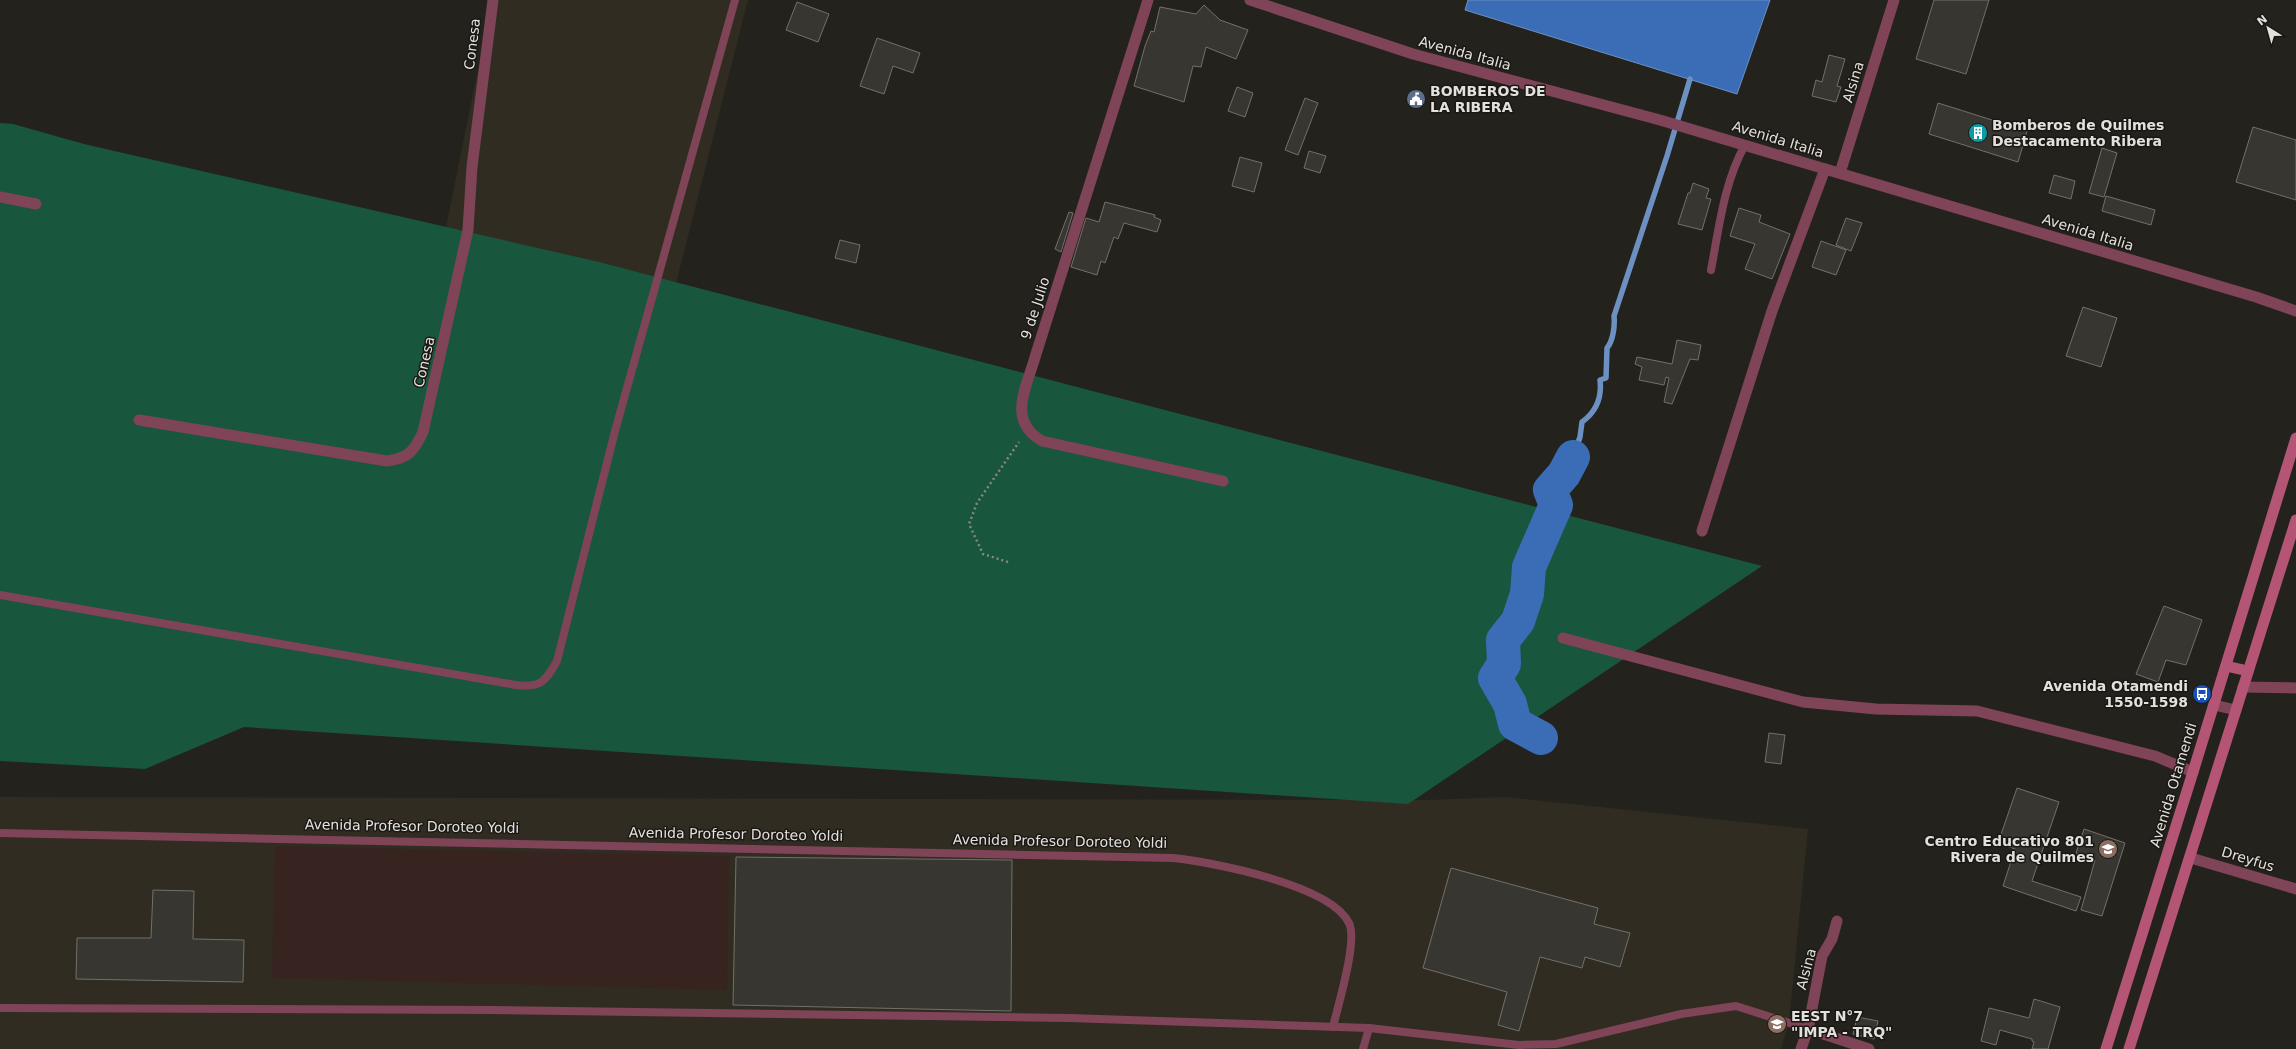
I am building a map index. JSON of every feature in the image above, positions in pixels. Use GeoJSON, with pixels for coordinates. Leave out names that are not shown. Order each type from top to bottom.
{"type":"FeatureCollection","features":[{"type":"Feature","properties":{"kind":"main road","name":"Avenida Otamendi"},"geometry":{"type":"LineString","coordinates":[[2106,1049],[2296,438]]}},
{"type":"Feature","properties":{"kind":"main road"},"geometry":{"type":"LineString","coordinates":[[2129,1049],[2191,858],[2296,520]]}},
{"type":"Feature","properties":{"kind":"main road"},"geometry":{"type":"LineString","coordinates":[[2226,666],[2248,671]]}},
{"type":"Feature","properties":{"kind":"street","name":"Conesa"},"geometry":{"type":"LineString","coordinates":[[139,420],[388,462],[402,459],[415,449],[423,432],[468,230],[472,167],[493,0]]}},
{"type":"Feature","properties":{"kind":"street","name":"9 de Julio"},"geometry":{"type":"LineString","coordinates":[[1028,430],[1022,421],[1020,410],[1036,354],[1148,0]]}},
{"type":"Feature","properties":{"kind":"street","name":"Avenida Italia"},"geometry":{"type":"LineString","coordinates":[[1250,0],[1413,54],[1690,128],[2248,295],[2296,311]]}},
{"type":"Feature","properties":{"kind":"street","name":"Alsina"},"geometry":{"type":"LineString","coordinates":[[1840,173],[1894,0]]}},
{"type":"Feature","properties":{"kind":"street"},"geometry":{"type":"LineString","coordinates":[[1702,531],[1772,311],[1825,169]]}},
{"type":"Feature","properties":{"kind":"street"},"geometry":{"type":"LineString","coordinates":[[0,197],[36,204]]}},
{"type":"Feature","properties":{"kind":"street"},"geometry":{"type":"LineString","coordinates":[[1028,430],[1042,441],[1223,481]]}},
{"type":"Feature","properties":{"kind":"street"},"geometry":{"type":"LineString","coordinates":[[1563,638],[1803,702],[1876,709],[1977,711],[2155,756],[2193,772]]}},
{"type":"Feature","properties":{"kind":"street"},"geometry":{"type":"LineString","coordinates":[[2243,687],[2296,688]]}},
{"type":"Feature","properties":{"kind":"street"},"geometry":{"type":"LineString","coordinates":[[2214,705],[2236,710]]}},
{"type":"Feature","properties":{"kind":"street","name":"Dreyfus"},"geometry":{"type":"LineString","coordinates":[[2191,858],[2296,889]]}},
{"type":"Feature","properties":{"kind":"street","name":"Alsina"},"geometry":{"type":"LineString","coordinates":[[1801,1049],[1808,1029],[1822,956],[1832,939],[1837,921]]}},
{"type":"Feature","properties":{"kind":"street"},"geometry":{"type":"LineString","coordinates":[[1808,1029],[1869,1049]]}},
{"type":"Feature","properties":{"kind":"lane"},"geometry":{"type":"LineString","coordinates":[[0,595],[516,686],[532,687],[547,678],[557,661],[615,431],[735,0]]}},
{"type":"Feature","properties":{"kind":"lane"},"geometry":{"type":"LineString","coordinates":[[1711,270],[1735,162],[1746,145]]}},
{"type":"Feature","properties":{"kind":"lane","name":"Avenida Profesor Doroteo Yoldi"},"geometry":{"type":"LineString","coordinates":[[0,833],[1157,858],[1197,861],[1291,884],[1324,900],[1349,923],[1353,940],[1333,1027]]}},
{"type":"Feature","properties":{"kind":"lane"},"geometry":{"type":"LineString","coordinates":[[0,1008],[484,1010],[1069,1018],[1369,1028],[1519,1045],[1556,1044],[1681,1014],[1736,1006],[1808,1029]]}},
{"type":"Feature","properties":{"kind":"lane"},"geometry":{"type":"LineString","coordinates":[[1363,1049],[1369,1028]]}},
{"type":"Feature","properties":{"kind":"path"},"geometry":{"type":"LineString","coordinates":[[1008,562],[983,554],[969,524],[977,503],[1028,430]]}},
{"type":"Feature","properties":{"kind":"shaded area"},"geometry":{"type":"Polygon","coordinates":[[[492,0],[748,0],[569,705],[406,425],[492,0]]]}},
{"type":"Feature","properties":{"kind":"shaded area"},"geometry":{"type":"Polygon","coordinates":[[[0,797],[1428,800],[1505,797],[1808,829],[1789,1022],[1781,1049],[0,1049],[0,797]]]}},
{"type":"Feature","properties":{"kind":"shaded area"},"geometry":{"type":"Polygon","coordinates":[[[275,846],[729,856],[727,990],[272,978],[275,846]]]}},
{"type":"Feature","properties":{"kind":"green space"},"geometry":{"type":"Polygon","coordinates":[[[0,123],[13,124],[84,144],[599,262],[1762,566],[1408,804],[244,727],[145,769],[0,761],[0,123]]]}},
{"type":"Feature","properties":{"kind":"water"},"geometry":{"type":"Polygon","coordinates":[[[1468,0],[1770,0],[1737,94],[1465,10],[1468,0]]]}},
{"type":"Feature","properties":{"kind":"building"},"geometry":{"type":"Polygon","coordinates":[[[1934,0],[1989,0],[1966,74],[1916,59],[1934,0]]]}},
{"type":"Feature","properties":{"kind":"building"},"geometry":{"type":"Polygon","coordinates":[[[797,2],[829,14],[818,42],[786,30],[797,2]]]}},
{"type":"Feature","properties":{"kind":"building"},"geometry":{"type":"Polygon","coordinates":[[[1204,5],[1220,20],[1248,30],[1236,59],[1206,47],[1201,67],[1193,66],[1184,102],[1134,86],[1145,46],[1151,31],[1154,32],[1160,7],[1196,14],[1204,5]]]}},
{"type":"Feature","properties":{"kind":"building"},"geometry":{"type":"Polygon","coordinates":[[[877,38],[920,53],[913,73],[893,66],[884,94],[860,86],[877,38]]]}},
{"type":"Feature","properties":{"kind":"building"},"geometry":{"type":"Polygon","coordinates":[[[1829,55],[1845,59],[1837,86],[1841,87],[1836,102],[1812,96],[1816,80],[1822,82],[1829,55]]]}},
{"type":"Feature","properties":{"kind":"building"},"geometry":{"type":"Polygon","coordinates":[[[1237,87],[1253,93],[1245,117],[1228,111],[1237,87]]]}},
{"type":"Feature","properties":{"kind":"building"},"geometry":{"type":"Polygon","coordinates":[[[1305,98],[1318,103],[1298,155],[1285,150],[1305,98]]]}},
{"type":"Feature","properties":{"kind":"building","name":"Bomberos de Quilmes Destacamento Ribera"},"geometry":{"type":"Polygon","coordinates":[[[1938,103],[2027,131],[2018,162],[1929,134],[1938,103]]]}},
{"type":"Feature","properties":{"kind":"building"},"geometry":{"type":"Polygon","coordinates":[[[2253,127],[2296,140],[2296,200],[2236,182],[2253,127]]]}},
{"type":"Feature","properties":{"kind":"building"},"geometry":{"type":"Polygon","coordinates":[[[2102,148],[2117,153],[2104,197],[2089,193],[2102,148]]]}},
{"type":"Feature","properties":{"kind":"building"},"geometry":{"type":"Polygon","coordinates":[[[1309,151],[1326,156],[1320,173],[1304,168],[1309,151]]]}},
{"type":"Feature","properties":{"kind":"building"},"geometry":{"type":"Polygon","coordinates":[[[1240,157],[1262,163],[1254,192],[1232,186],[1240,157]]]}},
{"type":"Feature","properties":{"kind":"building"},"geometry":{"type":"Polygon","coordinates":[[[2054,175],[2075,181],[2071,199],[2049,193],[2054,175]]]}},
{"type":"Feature","properties":{"kind":"building"},"geometry":{"type":"Polygon","coordinates":[[[1693,183],[1709,189],[1706,198],[1711,199],[1702,230],[1678,224],[1688,193],[1690,193],[1693,183]]]}},
{"type":"Feature","properties":{"kind":"building"},"geometry":{"type":"Polygon","coordinates":[[[2106,196],[2155,210],[2151,225],[2102,211],[2106,196]]]}},
{"type":"Feature","properties":{"kind":"building"},"geometry":{"type":"Polygon","coordinates":[[[1105,202],[1155,215],[1154,217],[1161,220],[1157,232],[1124,223],[1118,239],[1114,237],[1105,263],[1101,261],[1097,275],[1071,267],[1086,218],[1099,222],[1105,202]]]}},
{"type":"Feature","properties":{"kind":"building"},"geometry":{"type":"Polygon","coordinates":[[[1739,208],[1761,215],[1759,222],[1790,234],[1772,279],[1745,269],[1755,244],[1730,236],[1739,208]]]}},
{"type":"Feature","properties":{"kind":"building"},"geometry":{"type":"Polygon","coordinates":[[[1069,212],[1073,213],[1061,252],[1055,249],[1069,212]]]}},
{"type":"Feature","properties":{"kind":"building"},"geometry":{"type":"Polygon","coordinates":[[[1846,218],[1862,223],[1851,251],[1836,245],[1846,218]]]}},
{"type":"Feature","properties":{"kind":"building"},"geometry":{"type":"Polygon","coordinates":[[[840,240],[860,245],[856,263],[835,258],[840,240]]]}},
{"type":"Feature","properties":{"kind":"building"},"geometry":{"type":"Polygon","coordinates":[[[1821,241],[1846,250],[1836,275],[1812,267],[1821,241]]]}},
{"type":"Feature","properties":{"kind":"building"},"geometry":{"type":"Polygon","coordinates":[[[2083,307],[2117,318],[2101,367],[2066,356],[2083,307]]]}},
{"type":"Feature","properties":{"kind":"building"},"geometry":{"type":"Polygon","coordinates":[[[1677,340],[1701,345],[1698,360],[1690,359],[1672,404],[1664,402],[1669,378],[1666,377],[1664,385],[1639,380],[1642,367],[1635,364],[1637,357],[1672,364],[1677,340]]]}},
{"type":"Feature","properties":{"kind":"building"},"geometry":{"type":"Polygon","coordinates":[[[2164,606],[2202,620],[2186,665],[2166,660],[2158,682],[2136,674],[2164,606]]]}},
{"type":"Feature","properties":{"kind":"building"},"geometry":{"type":"Polygon","coordinates":[[[1769,733],[1785,735],[1781,764],[1765,762],[1769,733]]]}},
{"type":"Feature","properties":{"kind":"building"},"geometry":{"type":"Polygon","coordinates":[[[2017,788],[2059,802],[2032,881],[2081,897],[2076,911],[2003,886],[2015,849],[1998,843],[2017,788]]]}},
{"type":"Feature","properties":{"kind":"building"},"geometry":{"type":"Polygon","coordinates":[[[2084,829],[2125,843],[2102,916],[2081,910],[2095,860],[2076,853],[2084,829]]]}},
{"type":"Feature","properties":{"kind":"building"},"geometry":{"type":"Polygon","coordinates":[[[736,857],[1012,860],[1011,1011],[733,1005],[736,857]]]}},
{"type":"Feature","properties":{"kind":"building"},"geometry":{"type":"Polygon","coordinates":[[[1451,868],[1598,908],[1594,924],[1630,933],[1620,967],[1585,957],[1582,968],[1540,957],[1519,1031],[1498,1025],[1507,992],[1423,968],[1451,868]]]}},
{"type":"Feature","properties":{"kind":"building"},"geometry":{"type":"Polygon","coordinates":[[[153,890],[194,891],[193,939],[244,940],[243,982],[76,979],[77,938],[151,938],[153,890]]]}},
{"type":"Feature","properties":{"kind":"building"},"geometry":{"type":"Polygon","coordinates":[[[2034,999],[2060,1007],[2048,1049],[2032,1049],[2034,1042],[2032,1039],[2000,1030],[1996,1045],[1981,1041],[1989,1008],[2029,1018],[2034,999]]]}},
{"type":"Feature","properties":{"kind":"building"},"geometry":{"type":"Polygon","coordinates":[[[1857,1017],[1878,1021],[1874,1039],[1853,1034],[1857,1017]]]}},
{"type":"Feature","properties":{"kind":"waterway"},"geometry":{"type":"LineString","coordinates":[[1573,457],[1580,437],[1582,422],[1591,414],[1597,404],[1600,392],[1600,380],[1606,378],[1607,348],[1613,333],[1614,316],[1667,156],[1690,79]]}},
{"type":"Feature","properties":{"kind":"waterway"},"geometry":{"type":"LineString","coordinates":[[1541,738],[1515,724],[1510,704],[1495,678],[1504,664],[1503,640],[1518,621],[1527,594],[1529,567],[1556,505],[1550,490],[1564,474],[1573,457]]}},
{"type":"Feature","properties":{"kind":"place","name":"BOMBEROS DE LA RIBERA"},"geometry":{"type":"Point","coordinates":[1416,99]}},
{"type":"Feature","properties":{"kind":"place","name":"Bomberos de Quilmes Destacamento Ribera"},"geometry":{"type":"Point","coordinates":[1978,133]}},
{"type":"Feature","properties":{"kind":"place","name":"Avenida Otamendi 1550-1598"},"geometry":{"type":"Point","coordinates":[2202,694]}},
{"type":"Feature","properties":{"kind":"place","name":"Centro Educativo 801 Rivera de Quilmes"},"geometry":{"type":"Point","coordinates":[2108,849]}},
{"type":"Feature","properties":{"kind":"place","name":"EEST N°7 \"IMPA - TRQ\""},"geometry":{"type":"Point","coordinates":[1777,1024]}}]}
